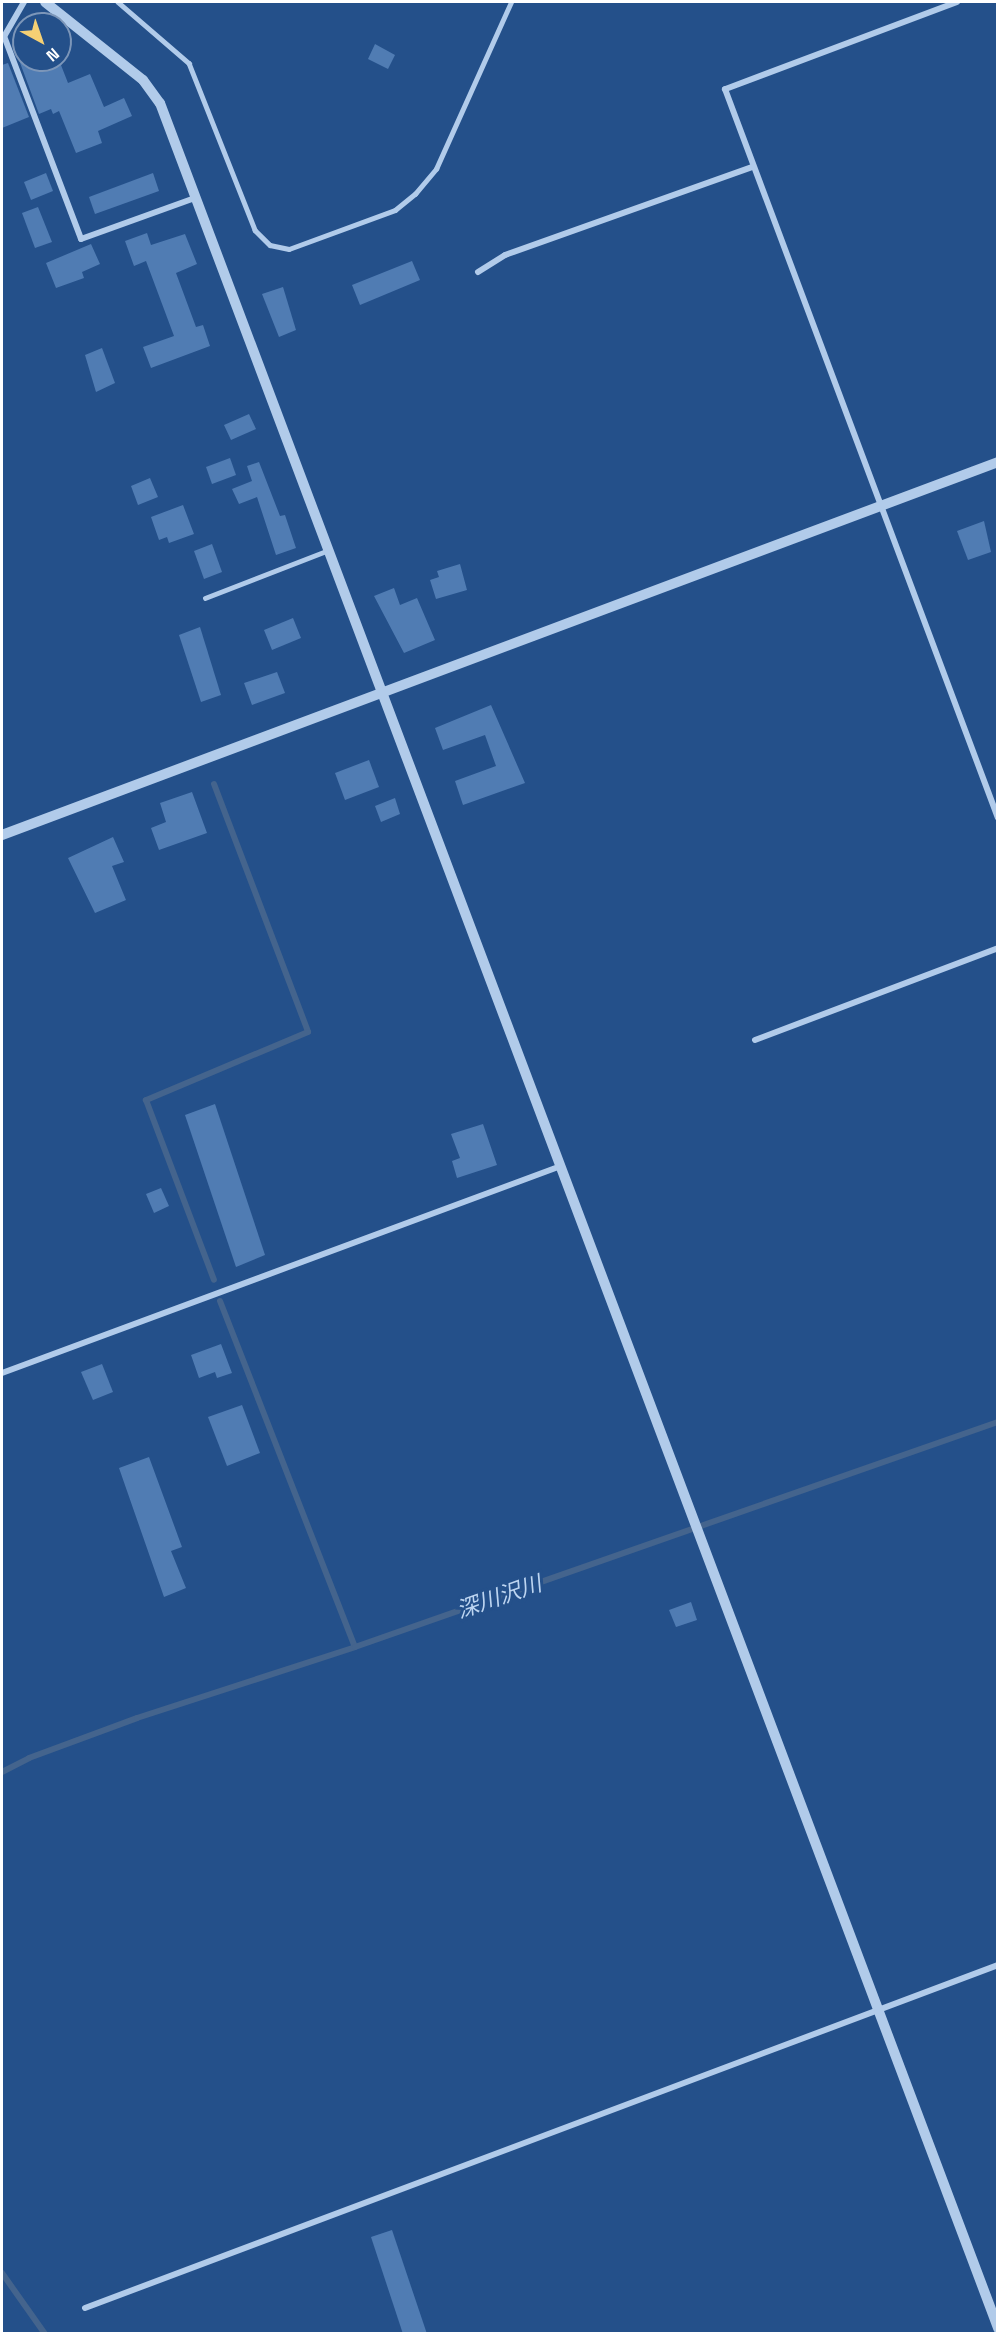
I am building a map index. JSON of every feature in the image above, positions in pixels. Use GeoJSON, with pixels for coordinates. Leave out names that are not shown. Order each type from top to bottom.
{"type":"FeatureCollection","features":[{"type":"Feature","properties":{"kind":"street"},"geometry":{"type":"LineString","coordinates":[[24,2],[4,36],[81,239],[195,198]]}},
{"type":"Feature","properties":{"kind":"street"},"geometry":{"type":"LineString","coordinates":[[45,2],[143,80],[160,103],[561,1166],[875,2010],[998,2328]]}},
{"type":"Feature","properties":{"kind":"street"},"geometry":{"type":"LineString","coordinates":[[957,2],[725,89],[998,818]]}},
{"type":"Feature","properties":{"kind":"street"},"geometry":{"type":"LineString","coordinates":[[478,272],[505,255],[752,166]]}},
{"type":"Feature","properties":{"kind":"street"},"geometry":{"type":"LineString","coordinates":[[2,835],[998,462]]}},
{"type":"Feature","properties":{"kind":"street"},"geometry":{"type":"LineString","coordinates":[[755,1040],[998,948]]}},
{"type":"Feature","properties":{"kind":"street"},"geometry":{"type":"LineString","coordinates":[[2,1373],[561,1166]]}},
{"type":"Feature","properties":{"kind":"street"},"geometry":{"type":"LineString","coordinates":[[85,2308],[998,1965]]}},
{"type":"Feature","properties":{"kind":"lane"},"geometry":{"type":"LineString","coordinates":[[118,2],[189,63],[255,230],[270,245],[289,249],[395,210],[415,194],[436,169],[511,2]]}},
{"type":"Feature","properties":{"kind":"lane"},"geometry":{"type":"LineString","coordinates":[[205,598],[329,550]]}},
{"type":"Feature","properties":{"kind":"building"},"geometry":{"type":"Polygon","coordinates":[[[375,44],[395,55],[388,69],[368,59],[375,44]]]}},
{"type":"Feature","properties":{"kind":"building"},"geometry":{"type":"Polygon","coordinates":[[[8,63],[29,117],[2,128],[2,65],[8,63]]]}},
{"type":"Feature","properties":{"kind":"building"},"geometry":{"type":"Polygon","coordinates":[[[23,72],[64,72],[68,83],[90,74],[104,107],[124,98],[132,116],[98,131],[102,143],[76,153],[59,111],[53,114],[51,109],[39,114],[23,72]]]}},
{"type":"Feature","properties":{"kind":"building"},"geometry":{"type":"Polygon","coordinates":[[[46,173],[53,191],[31,200],[24,182],[46,173]]]}},
{"type":"Feature","properties":{"kind":"building"},"geometry":{"type":"Polygon","coordinates":[[[153,173],[159,191],[95,214],[89,197],[153,173]]]}},
{"type":"Feature","properties":{"kind":"building"},"geometry":{"type":"Polygon","coordinates":[[[38,207],[52,242],[35,248],[22,213],[38,207]]]}},
{"type":"Feature","properties":{"kind":"building"},"geometry":{"type":"Polygon","coordinates":[[[147,233],[151,245],[185,234],[197,264],[176,273],[196,327],[203,325],[210,346],[151,368],[143,347],[174,336],[146,261],[134,266],[125,241],[147,233]]]}},
{"type":"Feature","properties":{"kind":"building"},"geometry":{"type":"Polygon","coordinates":[[[91,244],[100,264],[82,272],[84,278],[56,288],[46,263],[91,244]]]}},
{"type":"Feature","properties":{"kind":"building"},"geometry":{"type":"Polygon","coordinates":[[[412,261],[420,280],[360,305],[352,285],[412,261]]]}},
{"type":"Feature","properties":{"kind":"building"},"geometry":{"type":"Polygon","coordinates":[[[283,287],[296,330],[279,337],[262,294],[283,287]]]}},
{"type":"Feature","properties":{"kind":"building"},"geometry":{"type":"Polygon","coordinates":[[[102,348],[115,383],[96,392],[85,355],[102,348]]]}},
{"type":"Feature","properties":{"kind":"building"},"geometry":{"type":"Polygon","coordinates":[[[249,414],[256,429],[231,440],[224,425],[249,414]]]}},
{"type":"Feature","properties":{"kind":"building"},"geometry":{"type":"Polygon","coordinates":[[[230,458],[236,475],[212,484],[206,467],[230,458]]]}},
{"type":"Feature","properties":{"kind":"building"},"geometry":{"type":"Polygon","coordinates":[[[259,462],[280,516],[285,515],[296,548],[276,555],[257,497],[239,504],[232,489],[252,481],[247,466],[259,462]]]}},
{"type":"Feature","properties":{"kind":"building"},"geometry":{"type":"Polygon","coordinates":[[[150,478],[158,497],[138,505],[131,486],[150,478]]]}},
{"type":"Feature","properties":{"kind":"building"},"geometry":{"type":"Polygon","coordinates":[[[183,505],[194,534],[169,543],[167,537],[159,540],[151,517],[183,505]]]}},
{"type":"Feature","properties":{"kind":"building"},"geometry":{"type":"Polygon","coordinates":[[[984,521],[991,552],[968,560],[957,531],[984,521]]]}},
{"type":"Feature","properties":{"kind":"building"},"geometry":{"type":"Polygon","coordinates":[[[212,544],[222,572],[204,579],[194,551],[212,544]]]}},
{"type":"Feature","properties":{"kind":"building"},"geometry":{"type":"Polygon","coordinates":[[[460,564],[467,590],[436,599],[430,580],[439,577],[437,571],[460,564]]]}},
{"type":"Feature","properties":{"kind":"building"},"geometry":{"type":"Polygon","coordinates":[[[394,588],[400,605],[417,598],[435,640],[404,653],[374,596],[394,588]]]}},
{"type":"Feature","properties":{"kind":"building"},"geometry":{"type":"Polygon","coordinates":[[[293,618],[301,638],[272,650],[264,630],[293,618]]]}},
{"type":"Feature","properties":{"kind":"building"},"geometry":{"type":"Polygon","coordinates":[[[200,627],[221,695],[201,702],[179,635],[200,627]]]}},
{"type":"Feature","properties":{"kind":"building"},"geometry":{"type":"Polygon","coordinates":[[[277,672],[285,693],[252,705],[244,683],[277,672]]]}},
{"type":"Feature","properties":{"kind":"building"},"geometry":{"type":"Polygon","coordinates":[[[491,705],[525,783],[463,805],[455,781],[496,766],[485,735],[443,750],[435,728],[491,705]]]}},
{"type":"Feature","properties":{"kind":"building"},"geometry":{"type":"Polygon","coordinates":[[[369,760],[379,787],[345,800],[335,773],[369,760]]]}},
{"type":"Feature","properties":{"kind":"building"},"geometry":{"type":"Polygon","coordinates":[[[192,792],[207,833],[159,850],[151,828],[166,822],[160,803],[192,792]]]}},
{"type":"Feature","properties":{"kind":"building"},"geometry":{"type":"Polygon","coordinates":[[[395,798],[400,814],[381,822],[375,806],[395,798]]]}},
{"type":"Feature","properties":{"kind":"building"},"geometry":{"type":"Polygon","coordinates":[[[113,837],[124,862],[112,866],[126,900],[95,913],[68,858],[113,837]]]}},
{"type":"Feature","properties":{"kind":"building"},"geometry":{"type":"Polygon","coordinates":[[[215,1104],[265,1255],[236,1267],[185,1115],[215,1104]]]}},
{"type":"Feature","properties":{"kind":"building"},"geometry":{"type":"Polygon","coordinates":[[[483,1124],[497,1165],[457,1178],[452,1161],[460,1158],[451,1134],[483,1124]]]}},
{"type":"Feature","properties":{"kind":"building"},"geometry":{"type":"Polygon","coordinates":[[[161,1188],[169,1206],[154,1213],[146,1194],[161,1188]]]}},
{"type":"Feature","properties":{"kind":"building"},"geometry":{"type":"Polygon","coordinates":[[[221,1344],[232,1373],[217,1378],[215,1372],[199,1378],[191,1355],[221,1344]]]}},
{"type":"Feature","properties":{"kind":"building"},"geometry":{"type":"Polygon","coordinates":[[[102,1364],[113,1392],[93,1400],[81,1372],[102,1364]]]}},
{"type":"Feature","properties":{"kind":"building"},"geometry":{"type":"Polygon","coordinates":[[[242,1405],[260,1453],[227,1466],[208,1417],[242,1405]]]}},
{"type":"Feature","properties":{"kind":"building"},"geometry":{"type":"Polygon","coordinates":[[[149,1457],[182,1547],[171,1551],[186,1588],[164,1597],[119,1468],[149,1457]]]}},
{"type":"Feature","properties":{"kind":"building"},"geometry":{"type":"Polygon","coordinates":[[[691,1602],[697,1620],[676,1627],[669,1610],[691,1602]]]}},
{"type":"Feature","properties":{"kind":"building"},"geometry":{"type":"Polygon","coordinates":[[[392,2230],[427,2334],[403,2334],[371,2237],[392,2230]]]}},
{"type":"Feature","properties":{"kind":"waterway"},"geometry":{"type":"LineString","coordinates":[[214,784],[308,1032],[146,1100],[214,1280]]}},
{"type":"Feature","properties":{"kind":"waterway"},"geometry":{"type":"LineString","coordinates":[[220,1301],[355,1647]]}},
{"type":"Feature","properties":{"kind":"waterway","name":"深川沢川"},"geometry":{"type":"LineString","coordinates":[[2,1772],[29,1758],[137,1718],[355,1647],[998,1422]]}},
{"type":"Feature","properties":{"kind":"waterway"},"geometry":{"type":"LineString","coordinates":[[2,2273],[45,2334]]}}]}
